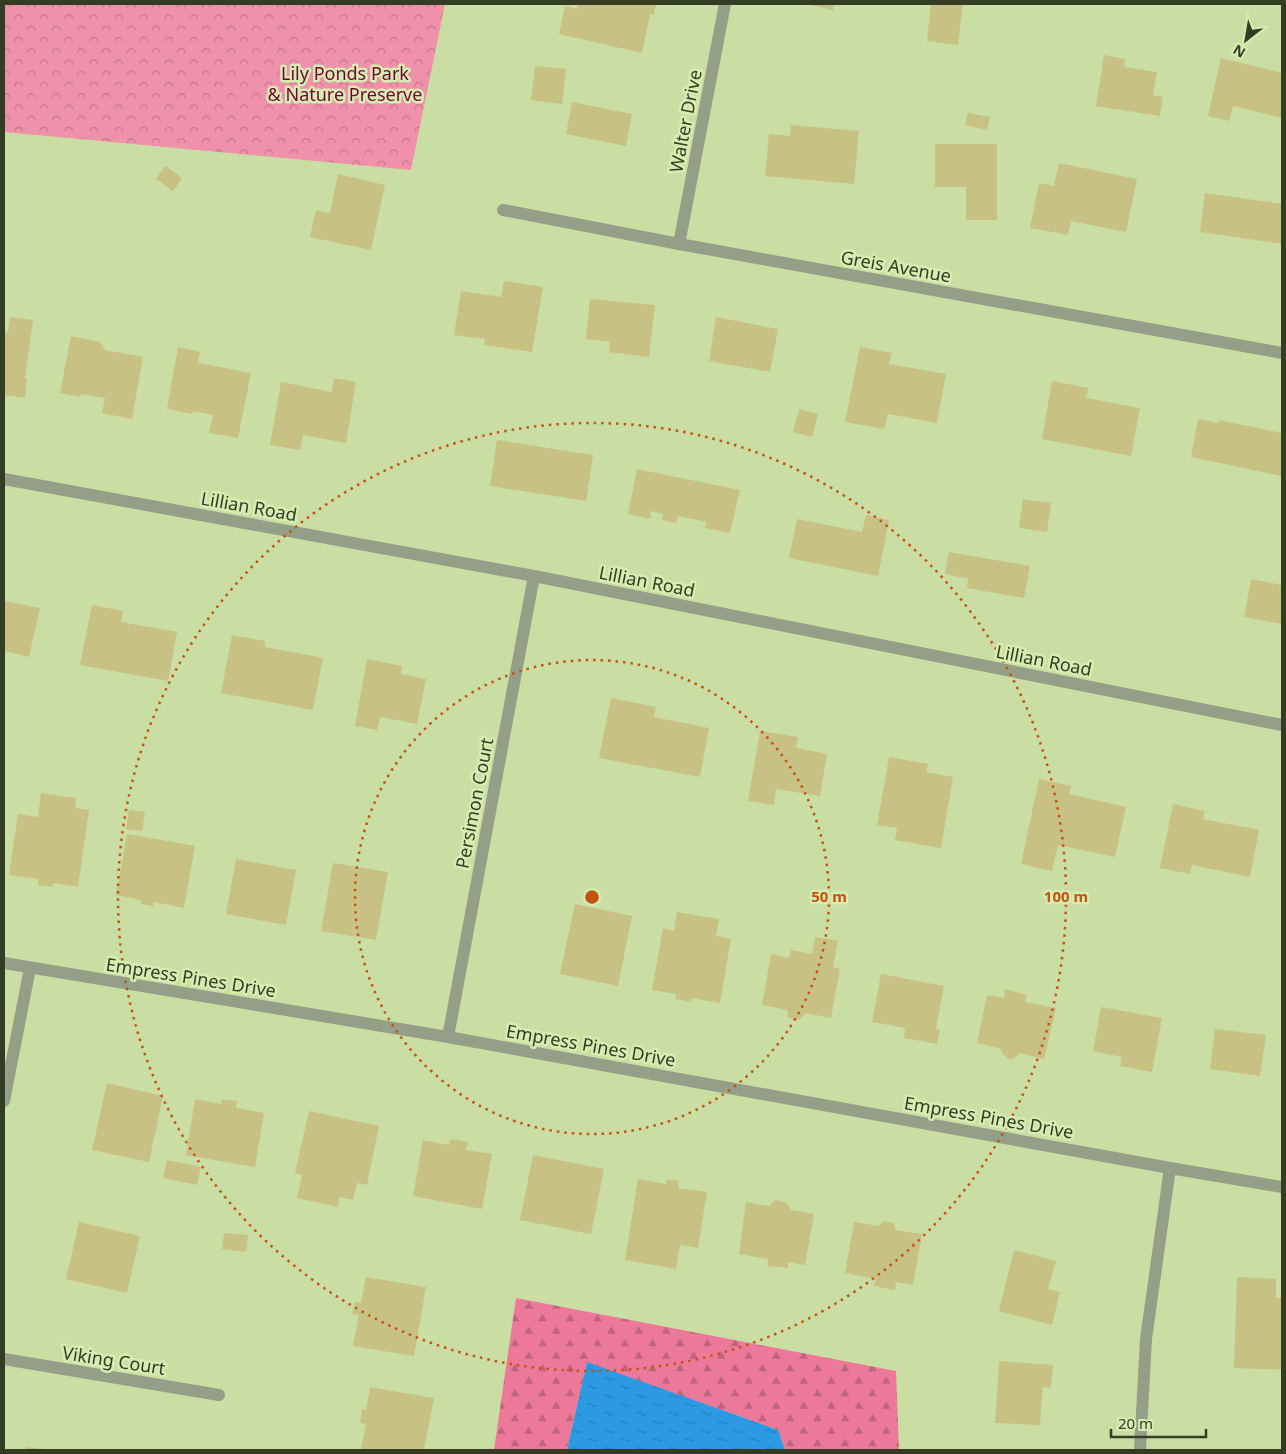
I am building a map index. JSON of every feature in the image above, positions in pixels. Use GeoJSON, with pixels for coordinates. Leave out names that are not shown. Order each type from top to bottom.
{"type":"FeatureCollection","features":[{"type":"Feature","properties":{"kind":"street","name":"Walter Drive"},"geometry":{"type":"LineString","coordinates":[[679,244],[725,4]]}},
{"type":"Feature","properties":{"kind":"street","name":"Greis Avenue"},"geometry":{"type":"LineString","coordinates":[[503,210],[679,244],[1282,353]]}},
{"type":"Feature","properties":{"kind":"street","name":"Lillian Road"},"geometry":{"type":"LineString","coordinates":[[4,479],[534,576],[1282,726]]}},
{"type":"Feature","properties":{"kind":"street","name":"Persimon Court"},"geometry":{"type":"LineString","coordinates":[[448,1037],[534,576]]}},
{"type":"Feature","properties":{"kind":"street","name":"Empress Pines Drive"},"geometry":{"type":"LineString","coordinates":[[4,963],[448,1037],[1282,1187]]}},
{"type":"Feature","properties":{"kind":"street"},"geometry":{"type":"LineString","coordinates":[[4,1101],[30,968]]}},
{"type":"Feature","properties":{"kind":"street"},"geometry":{"type":"LineString","coordinates":[[1140,1450],[1146,1339],[1170,1168]]}},
{"type":"Feature","properties":{"kind":"street","name":"Viking Court"},"geometry":{"type":"LineString","coordinates":[[4,1359],[219,1395]]}},
{"type":"Feature","properties":{"kind":"green space","name":"Lily Ponds Park & Nature Preserve"},"geometry":{"type":"Polygon","coordinates":[[[4,4],[445,4],[411,170],[4,132],[4,4]]]}},
{"type":"Feature","properties":{"kind":"green space"},"geometry":{"type":"Polygon","coordinates":[[[516,1298],[896,1371],[899,1450],[785,1450],[778,1430],[587,1363],[567,1450],[494,1450],[516,1298]]]}},
{"type":"Feature","properties":{"kind":"water"},"geometry":{"type":"Polygon","coordinates":[[[587,1362],[778,1430],[785,1450],[567,1450],[587,1362]]]}},
{"type":"Feature","properties":{"kind":"building"},"geometry":{"type":"Polygon","coordinates":[[[578,4],[656,4],[654,15],[650,14],[642,53],[559,34],[565,6],[577,9],[578,4]]]}},
{"type":"Feature","properties":{"kind":"building"},"geometry":{"type":"Polygon","coordinates":[[[806,4],[834,4],[833,10],[806,4]]]}},
{"type":"Feature","properties":{"kind":"building"},"geometry":{"type":"Polygon","coordinates":[[[931,4],[963,4],[958,45],[927,41],[931,4]]]}},
{"type":"Feature","properties":{"kind":"building"},"geometry":{"type":"Polygon","coordinates":[[[1104,55],[1125,59],[1124,67],[1157,72],[1153,95],[1163,97],[1160,116],[1096,106],[1104,55]]]}},
{"type":"Feature","properties":{"kind":"building"},"geometry":{"type":"Polygon","coordinates":[[[1221,58],[1282,73],[1282,118],[1233,106],[1229,121],[1208,116],[1221,58]]]}},
{"type":"Feature","properties":{"kind":"building"},"geometry":{"type":"Polygon","coordinates":[[[535,66],[566,69],[562,104],[531,100],[535,66]]]}},
{"type":"Feature","properties":{"kind":"building"},"geometry":{"type":"Polygon","coordinates":[[[572,102],[632,114],[626,146],[566,134],[572,102]]]}},
{"type":"Feature","properties":{"kind":"building"},"geometry":{"type":"Polygon","coordinates":[[[968,113],[990,117],[987,130],[965,125],[968,113]]]}},
{"type":"Feature","properties":{"kind":"building"},"geometry":{"type":"Polygon","coordinates":[[[791,125],[859,131],[854,184],[765,176],[769,134],[790,136],[791,125]]]}},
{"type":"Feature","properties":{"kind":"building"},"geometry":{"type":"Polygon","coordinates":[[[935,144],[997,144],[997,220],[966,220],[966,187],[935,187],[935,144]]]}},
{"type":"Feature","properties":{"kind":"building"},"geometry":{"type":"Polygon","coordinates":[[[1059,163],[1137,179],[1126,232],[1071,221],[1068,235],[1030,228],[1039,183],[1054,186],[1059,163]]]}},
{"type":"Feature","properties":{"kind":"building"},"geometry":{"type":"Polygon","coordinates":[[[165,166],[182,178],[173,191],[156,179],[165,166]]]}},
{"type":"Feature","properties":{"kind":"building"},"geometry":{"type":"Polygon","coordinates":[[[338,174],[385,185],[371,250],[310,237],[316,210],[330,213],[338,174]]]}},
{"type":"Feature","properties":{"kind":"building"},"geometry":{"type":"Polygon","coordinates":[[[1205,193],[1282,204],[1282,244],[1200,232],[1205,193]]]}},
{"type":"Feature","properties":{"kind":"building"},"geometry":{"type":"Polygon","coordinates":[[[504,281],[543,287],[532,352],[484,345],[485,339],[454,335],[461,291],[501,297],[504,281]]]}},
{"type":"Feature","properties":{"kind":"building"},"geometry":{"type":"Polygon","coordinates":[[[590,299],[655,305],[649,357],[609,352],[610,342],[586,339],[590,299]]]}},
{"type":"Feature","properties":{"kind":"building"},"geometry":{"type":"Polygon","coordinates":[[[10,317],[33,320],[25,378],[27,378],[25,398],[4,395],[4,332],[8,333],[10,317]]]}},
{"type":"Feature","properties":{"kind":"building"},"geometry":{"type":"Polygon","coordinates":[[[716,317],[778,329],[770,372],[709,361],[716,317]]]}},
{"type":"Feature","properties":{"kind":"building"},"geometry":{"type":"Polygon","coordinates":[[[71,336],[100,342],[105,350],[143,357],[132,419],[102,413],[105,398],[81,394],[80,397],[60,393],[71,336]]]}},
{"type":"Feature","properties":{"kind":"building"},"geometry":{"type":"Polygon","coordinates":[[[178,347],[200,352],[198,363],[251,373],[238,438],[209,433],[213,415],[193,411],[192,414],[167,409],[178,347]]]}},
{"type":"Feature","properties":{"kind":"building"},"geometry":{"type":"Polygon","coordinates":[[[860,347],[892,353],[889,364],[946,374],[937,423],[888,414],[884,429],[845,422],[860,347]]]}},
{"type":"Feature","properties":{"kind":"building"},"geometry":{"type":"Polygon","coordinates":[[[334,378],[356,382],[346,443],[303,435],[300,450],[270,445],[281,382],[332,392],[334,378]]]}},
{"type":"Feature","properties":{"kind":"building"},"geometry":{"type":"Polygon","coordinates":[[[1052,381],[1088,388],[1086,398],[1140,408],[1131,456],[1042,439],[1052,381]]]}},
{"type":"Feature","properties":{"kind":"building"},"geometry":{"type":"Polygon","coordinates":[[[799,409],[818,414],[812,437],[793,432],[799,409]]]}},
{"type":"Feature","properties":{"kind":"building"},"geometry":{"type":"Polygon","coordinates":[[[1198,419],[1219,423],[1219,420],[1282,433],[1281,476],[1191,457],[1198,419]]]}},
{"type":"Feature","properties":{"kind":"building"},"geometry":{"type":"Polygon","coordinates":[[[497,440],[593,455],[586,501],[490,486],[497,440]]]}},
{"type":"Feature","properties":{"kind":"building"},"geometry":{"type":"Polygon","coordinates":[[[637,469],[740,490],[730,533],[705,528],[707,522],[678,516],[676,523],[662,520],[663,514],[650,511],[651,519],[628,514],[637,469]]]}},
{"type":"Feature","properties":{"kind":"building"},"geometry":{"type":"Polygon","coordinates":[[[1023,499],[1051,503],[1047,532],[1019,528],[1023,499]]]}},
{"type":"Feature","properties":{"kind":"building"},"geometry":{"type":"Polygon","coordinates":[[[866,515],[889,520],[878,576],[789,558],[797,519],[862,532],[866,515]]]}},
{"type":"Feature","properties":{"kind":"building"},"geometry":{"type":"Polygon","coordinates":[[[949,552],[1030,566],[1024,598],[967,588],[968,579],[945,574],[949,552]]]}},
{"type":"Feature","properties":{"kind":"building"},"geometry":{"type":"Polygon","coordinates":[[[1251,579],[1282,585],[1282,624],[1244,617],[1251,579]]]}},
{"type":"Feature","properties":{"kind":"building"},"geometry":{"type":"Polygon","coordinates":[[[4,601],[40,608],[29,657],[4,651],[4,601]]]}},
{"type":"Feature","properties":{"kind":"building"},"geometry":{"type":"Polygon","coordinates":[[[92,605],[123,611],[121,622],[177,632],[168,681],[80,665],[92,605]]]}},
{"type":"Feature","properties":{"kind":"building"},"geometry":{"type":"Polygon","coordinates":[[[232,635],[265,641],[265,647],[323,658],[313,710],[221,693],[232,635]]]}},
{"type":"Feature","properties":{"kind":"building"},"geometry":{"type":"Polygon","coordinates":[[[367,659],[402,666],[401,674],[426,679],[417,724],[380,717],[377,730],[355,726],[367,659]]]}},
{"type":"Feature","properties":{"kind":"building"},"geometry":{"type":"Polygon","coordinates":[[[611,698],[656,707],[654,717],[709,728],[700,777],[599,758],[611,698]]]}},
{"type":"Feature","properties":{"kind":"building"},"geometry":{"type":"Polygon","coordinates":[[[760,731],[798,737],[796,748],[827,754],[820,796],[776,789],[774,805],[748,801],[760,731]]]}},
{"type":"Feature","properties":{"kind":"building"},"geometry":{"type":"Polygon","coordinates":[[[889,757],[928,764],[926,772],[953,777],[941,848],[895,840],[897,828],[877,825],[889,757]]]}},
{"type":"Feature","properties":{"kind":"building"},"geometry":{"type":"Polygon","coordinates":[[[1039,779],[1071,786],[1069,794],[1126,807],[1115,857],[1058,845],[1052,871],[1021,864],[1039,779]]]}},
{"type":"Feature","properties":{"kind":"building"},"geometry":{"type":"Polygon","coordinates":[[[41,793],[76,798],[75,808],[89,810],[78,887],[53,883],[52,887],[38,885],[38,879],[9,875],[18,814],[38,817],[41,793]]]}},
{"type":"Feature","properties":{"kind":"building"},"geometry":{"type":"Polygon","coordinates":[[[1173,804],[1205,811],[1203,819],[1259,830],[1250,877],[1192,865],[1190,874],[1160,868],[1173,804]]]}},
{"type":"Feature","properties":{"kind":"building"},"geometry":{"type":"Polygon","coordinates":[[[129,810],[145,812],[142,831],[126,829],[129,810]]]}},
{"type":"Feature","properties":{"kind":"building"},"geometry":{"type":"Polygon","coordinates":[[[127,834],[195,846],[184,908],[154,902],[153,906],[141,904],[141,900],[116,895],[127,834]]]}},
{"type":"Feature","properties":{"kind":"building"},"geometry":{"type":"Polygon","coordinates":[[[236,859],[296,870],[286,925],[226,914],[236,859]]]}},
{"type":"Feature","properties":{"kind":"building"},"geometry":{"type":"Polygon","coordinates":[[[333,863],[388,872],[376,940],[321,931],[333,863]]]}},
{"type":"Feature","properties":{"kind":"building"},"geometry":{"type":"Polygon","coordinates":[[[575,904],[632,916],[618,986],[560,974],[575,904]]]}},
{"type":"Feature","properties":{"kind":"building"},"geometry":{"type":"Polygon","coordinates":[[[677,912],[719,919],[716,936],[731,939],[720,1003],[692,998],[691,1002],[675,999],[676,994],[652,990],[663,928],[674,931],[677,912]]]}},
{"type":"Feature","properties":{"kind":"building"},"geometry":{"type":"Polygon","coordinates":[[[815,937],[838,941],[833,967],[840,969],[831,1018],[806,1013],[796,1020],[788,1017],[787,1010],[762,1005],[771,954],[789,958],[791,950],[812,954],[815,937]]]}},
{"type":"Feature","properties":{"kind":"building"},"geometry":{"type":"Polygon","coordinates":[[[881,974],[944,986],[936,1029],[940,1029],[937,1044],[904,1038],[905,1028],[872,1022],[881,974]]]}},
{"type":"Feature","properties":{"kind":"building"},"geometry":{"type":"Polygon","coordinates":[[[1005,989],[1027,995],[1025,1002],[1056,1008],[1044,1059],[1019,1053],[1013,1059],[1009,1059],[1002,1053],[1001,1049],[977,1043],[987,995],[1004,998],[1005,989]]]}},
{"type":"Feature","properties":{"kind":"building"},"geometry":{"type":"Polygon","coordinates":[[[1101,1007],[1162,1018],[1152,1072],[1120,1066],[1122,1057],[1093,1051],[1101,1007]]]}},
{"type":"Feature","properties":{"kind":"building"},"geometry":{"type":"Polygon","coordinates":[[[1215,1029],[1266,1035],[1260,1076],[1210,1069],[1215,1029]]]}},
{"type":"Feature","properties":{"kind":"building"},"geometry":{"type":"Polygon","coordinates":[[[107,1083],[163,1096],[149,1162],[92,1150],[107,1083]]]}},
{"type":"Feature","properties":{"kind":"building"},"geometry":{"type":"Polygon","coordinates":[[[195,1099],[221,1104],[222,1099],[237,1101],[236,1108],[264,1113],[255,1167],[186,1155],[195,1099]]]}},
{"type":"Feature","properties":{"kind":"building"},"geometry":{"type":"Polygon","coordinates":[[[309,1111],[379,1126],[367,1185],[357,1183],[353,1200],[339,1197],[338,1207],[297,1198],[302,1175],[295,1173],[309,1111]]]}},
{"type":"Feature","properties":{"kind":"building"},"geometry":{"type":"Polygon","coordinates":[[[451,1139],[468,1142],[466,1150],[492,1154],[482,1209],[413,1196],[423,1140],[449,1145],[451,1139]]]}},
{"type":"Feature","properties":{"kind":"building"},"geometry":{"type":"Polygon","coordinates":[[[533,1155],[604,1169],[591,1234],[520,1220],[533,1155]]]}},
{"type":"Feature","properties":{"kind":"building"},"geometry":{"type":"Polygon","coordinates":[[[167,1160],[201,1167],[197,1185],[163,1178],[167,1160]]]}},
{"type":"Feature","properties":{"kind":"building"},"geometry":{"type":"Polygon","coordinates":[[[638,1179],[666,1184],[667,1179],[679,1181],[678,1188],[707,1192],[698,1248],[680,1245],[676,1269],[625,1260],[638,1179]]]}},
{"type":"Feature","properties":{"kind":"building"},"geometry":{"type":"Polygon","coordinates":[[[777,1200],[787,1203],[791,1210],[814,1214],[805,1265],[788,1262],[788,1268],[768,1266],[768,1259],[739,1254],[746,1202],[770,1206],[773,1201],[777,1200]]]}},
{"type":"Feature","properties":{"kind":"building"},"geometry":{"type":"Polygon","coordinates":[[[883,1221],[893,1223],[896,1230],[922,1234],[913,1285],[896,1282],[895,1290],[874,1286],[876,1279],[845,1273],[854,1222],[879,1226],[883,1221]]]}},
{"type":"Feature","properties":{"kind":"building"},"geometry":{"type":"Polygon","coordinates":[[[79,1222],[140,1236],[127,1293],[66,1279],[79,1222]]]}},
{"type":"Feature","properties":{"kind":"building"},"geometry":{"type":"Polygon","coordinates":[[[224,1233],[248,1235],[246,1252],[222,1249],[224,1233]]]}},
{"type":"Feature","properties":{"kind":"building"},"geometry":{"type":"Polygon","coordinates":[[[1014,1250],[1056,1261],[1048,1289],[1060,1292],[1052,1325],[999,1311],[1014,1250]]]}},
{"type":"Feature","properties":{"kind":"building"},"geometry":{"type":"Polygon","coordinates":[[[366,1277],[426,1287],[414,1356],[353,1346],[359,1315],[352,1314],[355,1302],[361,1303],[366,1277]]]}},
{"type":"Feature","properties":{"kind":"building"},"geometry":{"type":"Polygon","coordinates":[[[1237,1277],[1276,1279],[1276,1298],[1282,1298],[1282,1370],[1234,1368],[1237,1277]]]}},
{"type":"Feature","properties":{"kind":"building"},"geometry":{"type":"Polygon","coordinates":[[[999,1361],[1053,1365],[1051,1388],[1043,1387],[1040,1425],[995,1423],[999,1361]]]}},
{"type":"Feature","properties":{"kind":"building"},"geometry":{"type":"Polygon","coordinates":[[[370,1387],[434,1398],[424,1450],[361,1450],[366,1424],[360,1423],[362,1409],[366,1410],[370,1387]]]}},
{"type":"Feature","properties":{"kind":"building"},"geometry":{"type":"Polygon","coordinates":[[[27,1447],[44,1449],[26,1450],[27,1447]]]}}]}
